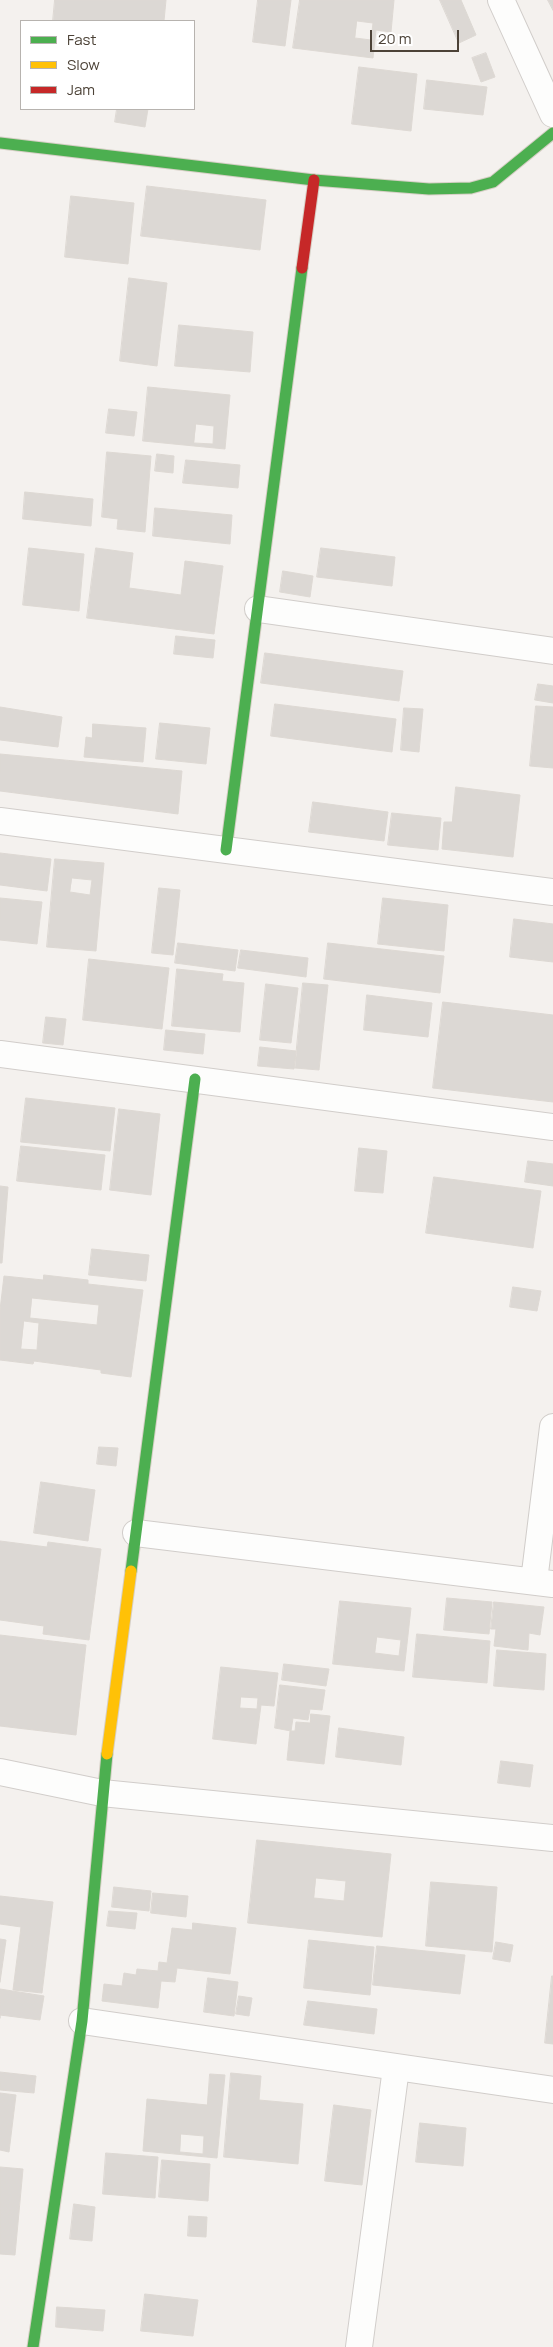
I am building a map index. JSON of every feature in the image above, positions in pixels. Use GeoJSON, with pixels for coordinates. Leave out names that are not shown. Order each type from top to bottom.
{"type":"FeatureCollection","features":[{"type":"Feature","properties":{"kind":"street"},"geometry":{"type":"LineString","coordinates":[[501,0],[553,114]]}},
{"type":"Feature","properties":{"kind":"street"},"geometry":{"type":"LineString","coordinates":[[0,144],[314,180],[429,190],[471,188],[493,182],[553,133]]}},
{"type":"Feature","properties":{"kind":"street"},"geometry":{"type":"LineString","coordinates":[[226,850],[314,180]]}},
{"type":"Feature","properties":{"kind":"street"},"geometry":{"type":"LineString","coordinates":[[258,609],[553,651]]}},
{"type":"Feature","properties":{"kind":"street"},"geometry":{"type":"LineString","coordinates":[[0,821],[553,892]]}},
{"type":"Feature","properties":{"kind":"street"},"geometry":{"type":"LineString","coordinates":[[0,1054],[553,1127]]}},
{"type":"Feature","properties":{"kind":"street"},"geometry":{"type":"LineString","coordinates":[[34,2347],[82,2021],[102,1794],[194,1079]]}},
{"type":"Feature","properties":{"kind":"street"},"geometry":{"type":"LineString","coordinates":[[136,1533],[544,1582],[553,1427]]}},
{"type":"Feature","properties":{"kind":"street"},"geometry":{"type":"LineString","coordinates":[[0,1772],[102,1794],[553,1838]]}},
{"type":"Feature","properties":{"kind":"street"},"geometry":{"type":"LineString","coordinates":[[82,2021],[553,2090]]}},
{"type":"Feature","properties":{"kind":"street"},"geometry":{"type":"LineString","coordinates":[[359,2347],[396,2068]]}},
{"type":"Feature","properties":{"kind":"building"},"geometry":{"type":"Polygon","coordinates":[[[55,0],[166,0],[164,20],[53,20],[55,0]]]}},
{"type":"Feature","properties":{"kind":"building"},"geometry":{"type":"Polygon","coordinates":[[[258,0],[291,0],[285,46],[253,42],[258,0]]]}},
{"type":"Feature","properties":{"kind":"building"},"geometry":{"type":"Polygon","coordinates":[[[300,0],[394,0],[391,32],[376,30],[373,58],[293,48],[300,0]],[[357,21],[355,38],[371,40],[373,23],[357,21]]]}},
{"type":"Feature","properties":{"kind":"building"},"geometry":{"type":"Polygon","coordinates":[[[440,0],[461,0],[476,35],[459,43],[440,0]]]}},
{"type":"Feature","properties":{"kind":"building"},"geometry":{"type":"Polygon","coordinates":[[[548,0],[553,0],[553,10],[548,0]]]}},
{"type":"Feature","properties":{"kind":"building"},"geometry":{"type":"Polygon","coordinates":[[[486,53],[495,77],[481,82],[472,58],[486,53]]]}},
{"type":"Feature","properties":{"kind":"building"},"geometry":{"type":"Polygon","coordinates":[[[359,67],[417,74],[411,131],[352,124],[359,67]]]}},
{"type":"Feature","properties":{"kind":"building"},"geometry":{"type":"Polygon","coordinates":[[[427,80],[487,87],[483,115],[424,109],[427,80]]]}},
{"type":"Feature","properties":{"kind":"building"},"geometry":{"type":"Polygon","coordinates":[[[117,110],[148,110],[145,127],[115,122],[117,110]]]}},
{"type":"Feature","properties":{"kind":"building"},"geometry":{"type":"Polygon","coordinates":[[[147,186],[266,200],[260,250],[141,236],[147,186]]]}},
{"type":"Feature","properties":{"kind":"building"},"geometry":{"type":"Polygon","coordinates":[[[71,196],[134,203],[128,264],[65,257],[71,196]]]}},
{"type":"Feature","properties":{"kind":"building"},"geometry":{"type":"Polygon","coordinates":[[[129,278],[167,283],[157,366],[120,361],[129,278]]]}},
{"type":"Feature","properties":{"kind":"building"},"geometry":{"type":"Polygon","coordinates":[[[179,325],[253,332],[250,372],[175,366],[179,325]]]}},
{"type":"Feature","properties":{"kind":"building"},"geometry":{"type":"Polygon","coordinates":[[[148,387],[230,395],[225,449],[143,441],[148,387]],[[196,424],[194,443],[213,444],[214,426],[196,424]]]}},
{"type":"Feature","properties":{"kind":"building"},"geometry":{"type":"Polygon","coordinates":[[[109,409],[137,412],[134,436],[106,433],[109,409]]]}},
{"type":"Feature","properties":{"kind":"building"},"geometry":{"type":"Polygon","coordinates":[[[107,452],[151,456],[145,532],[117,529],[118,519],[102,517],[107,452]]]}},
{"type":"Feature","properties":{"kind":"building"},"geometry":{"type":"Polygon","coordinates":[[[157,454],[174,456],[173,473],[155,471],[157,454]]]}},
{"type":"Feature","properties":{"kind":"building"},"geometry":{"type":"Polygon","coordinates":[[[186,460],[240,465],[238,488],[183,483],[186,460]]]}},
{"type":"Feature","properties":{"kind":"building"},"geometry":{"type":"Polygon","coordinates":[[[25,492],[93,499],[91,526],[23,519],[25,492]]]}},
{"type":"Feature","properties":{"kind":"building"},"geometry":{"type":"Polygon","coordinates":[[[155,508],[232,515],[230,544],[153,536],[155,508]]]}},
{"type":"Feature","properties":{"kind":"building"},"geometry":{"type":"Polygon","coordinates":[[[29,548],[84,554],[79,611],[23,605],[29,548]]]}},
{"type":"Feature","properties":{"kind":"building"},"geometry":{"type":"Polygon","coordinates":[[[96,548],[133,553],[129,588],[181,595],[185,561],[223,566],[214,634],[87,618],[96,548]]]}},
{"type":"Feature","properties":{"kind":"building"},"geometry":{"type":"Polygon","coordinates":[[[321,548],[395,557],[392,586],[317,577],[321,548]]]}},
{"type":"Feature","properties":{"kind":"building"},"geometry":{"type":"Polygon","coordinates":[[[283,571],[313,576],[310,597],[280,592],[283,571]]]}},
{"type":"Feature","properties":{"kind":"building"},"geometry":{"type":"Polygon","coordinates":[[[176,636],[215,640],[213,658],[174,654],[176,636]]]}},
{"type":"Feature","properties":{"kind":"building"},"geometry":{"type":"Polygon","coordinates":[[[265,653],[403,671],[399,701],[261,683],[265,653]]]}},
{"type":"Feature","properties":{"kind":"building"},"geometry":{"type":"Polygon","coordinates":[[[538,684],[553,686],[553,703],[535,700],[538,684]]]}},
{"type":"Feature","properties":{"kind":"building"},"geometry":{"type":"Polygon","coordinates":[[[275,704],[396,719],[392,752],[271,736],[275,704]]]}},
{"type":"Feature","properties":{"kind":"building"},"geometry":{"type":"Polygon","coordinates":[[[536,706],[553,707],[553,768],[530,766],[536,706]]]}},
{"type":"Feature","properties":{"kind":"building"},"geometry":{"type":"Polygon","coordinates":[[[0,707],[62,717],[58,747],[0,740],[0,707]]]}},
{"type":"Feature","properties":{"kind":"building"},"geometry":{"type":"Polygon","coordinates":[[[404,708],[423,709],[419,752],[401,750],[404,708]]]}},
{"type":"Feature","properties":{"kind":"building"},"geometry":{"type":"Polygon","coordinates":[[[160,723],[210,728],[206,764],[156,759],[160,723]]]}},
{"type":"Feature","properties":{"kind":"building"},"geometry":{"type":"Polygon","coordinates":[[[93,724],[146,728],[143,762],[84,757],[86,737],[92,738],[93,724]]]}},
{"type":"Feature","properties":{"kind":"building"},"geometry":{"type":"Polygon","coordinates":[[[0,754],[182,771],[178,814],[0,791],[0,754]]]}},
{"type":"Feature","properties":{"kind":"building"},"geometry":{"type":"Polygon","coordinates":[[[456,787],[520,795],[513,857],[442,849],[444,822],[452,822],[456,787]]]}},
{"type":"Feature","properties":{"kind":"building"},"geometry":{"type":"Polygon","coordinates":[[[313,802],[388,812],[384,841],[309,832],[313,802]]]}},
{"type":"Feature","properties":{"kind":"building"},"geometry":{"type":"Polygon","coordinates":[[[392,813],[441,818],[438,850],[388,845],[392,813]]]}},
{"type":"Feature","properties":{"kind":"building"},"geometry":{"type":"Polygon","coordinates":[[[0,853],[51,859],[47,891],[0,885],[0,853]]]}},
{"type":"Feature","properties":{"kind":"building"},"geometry":{"type":"Polygon","coordinates":[[[55,859],[104,863],[96,951],[47,947],[55,859]],[[72,878],[70,892],[90,895],[92,880],[72,878]]]}},
{"type":"Feature","properties":{"kind":"building"},"geometry":{"type":"Polygon","coordinates":[[[159,888],[180,890],[173,955],[152,953],[159,888]]]}},
{"type":"Feature","properties":{"kind":"building"},"geometry":{"type":"Polygon","coordinates":[[[0,898],[42,902],[37,944],[0,940],[0,898]]]}},
{"type":"Feature","properties":{"kind":"building"},"geometry":{"type":"Polygon","coordinates":[[[383,898],[448,905],[444,951],[378,944],[383,898]]]}},
{"type":"Feature","properties":{"kind":"building"},"geometry":{"type":"Polygon","coordinates":[[[514,919],[553,924],[553,962],[510,957],[514,919]]]}},
{"type":"Feature","properties":{"kind":"building"},"geometry":{"type":"Polygon","coordinates":[[[178,943],[238,950],[235,971],[175,963],[178,943]]]}},
{"type":"Feature","properties":{"kind":"building"},"geometry":{"type":"Polygon","coordinates":[[[328,943],[444,956],[440,993],[324,979],[328,943]]]}},
{"type":"Feature","properties":{"kind":"building"},"geometry":{"type":"Polygon","coordinates":[[[241,950],[308,958],[306,977],[238,968],[241,950]]]}},
{"type":"Feature","properties":{"kind":"building"},"geometry":{"type":"Polygon","coordinates":[[[89,959],[169,968],[162,1029],[83,1020],[89,959]]]}},
{"type":"Feature","properties":{"kind":"building"},"geometry":{"type":"Polygon","coordinates":[[[177,969],[223,974],[222,981],[244,983],[240,1032],[172,1026],[177,969]]]}},
{"type":"Feature","properties":{"kind":"building"},"geometry":{"type":"Polygon","coordinates":[[[303,983],[328,985],[319,1070],[295,1068],[303,983]]]}},
{"type":"Feature","properties":{"kind":"building"},"geometry":{"type":"Polygon","coordinates":[[[266,984],[298,988],[291,1043],[260,1040],[266,984]]]}},
{"type":"Feature","properties":{"kind":"building"},"geometry":{"type":"Polygon","coordinates":[[[367,995],[432,1003],[428,1037],[364,1030],[367,995]]]}},
{"type":"Feature","properties":{"kind":"building"},"geometry":{"type":"Polygon","coordinates":[[[443,1002],[553,1015],[553,1102],[433,1088],[443,1002]]]}},
{"type":"Feature","properties":{"kind":"building"},"geometry":{"type":"Polygon","coordinates":[[[46,1017],[66,1019],[63,1045],[43,1043],[46,1017]]]}},
{"type":"Feature","properties":{"kind":"building"},"geometry":{"type":"Polygon","coordinates":[[[166,1030],[205,1034],[203,1054],[164,1050],[166,1030]]]}},
{"type":"Feature","properties":{"kind":"building"},"geometry":{"type":"Polygon","coordinates":[[[260,1047],[296,1051],[294,1069],[258,1066],[260,1047]]]}},
{"type":"Feature","properties":{"kind":"building"},"geometry":{"type":"Polygon","coordinates":[[[26,1098],[115,1108],[110,1151],[21,1142],[26,1098]]]}},
{"type":"Feature","properties":{"kind":"building"},"geometry":{"type":"Polygon","coordinates":[[[119,1109],[160,1114],[151,1195],[110,1190],[119,1109]]]}},
{"type":"Feature","properties":{"kind":"building"},"geometry":{"type":"Polygon","coordinates":[[[21,1146],[105,1155],[101,1190],[17,1181],[21,1146]]]}},
{"type":"Feature","properties":{"kind":"building"},"geometry":{"type":"Polygon","coordinates":[[[359,1148],[387,1151],[383,1193],[355,1191],[359,1148]]]}},
{"type":"Feature","properties":{"kind":"building"},"geometry":{"type":"Polygon","coordinates":[[[528,1161],[553,1164],[553,1186],[525,1182],[528,1161]]]}},
{"type":"Feature","properties":{"kind":"building"},"geometry":{"type":"Polygon","coordinates":[[[434,1177],[541,1191],[533,1248],[426,1233],[434,1177]]]}},
{"type":"Feature","properties":{"kind":"building"},"geometry":{"type":"Polygon","coordinates":[[[0,1186],[8,1187],[2,1263],[0,1263],[0,1186]]]}},
{"type":"Feature","properties":{"kind":"building"},"geometry":{"type":"Polygon","coordinates":[[[92,1249],[149,1255],[146,1281],[89,1275],[92,1249]]]}},
{"type":"Feature","properties":{"kind":"building"},"geometry":{"type":"Polygon","coordinates":[[[44,1275],[88,1280],[88,1284],[143,1290],[131,1377],[101,1373],[101,1370],[34,1361],[33,1364],[0,1360],[0,1310],[4,1276],[43,1280],[44,1275]],[[32,1298],[30,1318],[97,1325],[99,1305],[32,1298]],[[24,1321],[21,1349],[37,1350],[39,1323],[24,1321]]]}},
{"type":"Feature","properties":{"kind":"building"},"geometry":{"type":"Polygon","coordinates":[[[513,1287],[541,1291],[537,1311],[510,1307],[513,1287]]]}},
{"type":"Feature","properties":{"kind":"building"},"geometry":{"type":"Polygon","coordinates":[[[99,1447],[118,1448],[116,1466],[97,1464],[99,1447]]]}},
{"type":"Feature","properties":{"kind":"building"},"geometry":{"type":"Polygon","coordinates":[[[41,1482],[95,1490],[88,1541],[34,1533],[41,1482]]]}},
{"type":"Feature","properties":{"kind":"building"},"geometry":{"type":"Polygon","coordinates":[[[0,1541],[47,1547],[48,1542],[101,1549],[89,1640],[43,1634],[44,1626],[0,1620],[0,1541]]]}},
{"type":"Feature","properties":{"kind":"building"},"geometry":{"type":"Polygon","coordinates":[[[447,1598],[492,1602],[489,1634],[444,1630],[447,1598]]]}},
{"type":"Feature","properties":{"kind":"building"},"geometry":{"type":"Polygon","coordinates":[[[340,1601],[411,1608],[404,1671],[333,1664],[340,1601]],[[377,1637],[375,1653],[399,1656],[401,1640],[377,1637]]]}},
{"type":"Feature","properties":{"kind":"building"},"geometry":{"type":"Polygon","coordinates":[[[494,1602],[544,1607],[540,1635],[529,1633],[528,1650],[494,1646],[496,1629],[491,1629],[494,1602]]]}},
{"type":"Feature","properties":{"kind":"building"},"geometry":{"type":"Polygon","coordinates":[[[417,1634],[490,1641],[487,1683],[413,1677],[417,1634]]]}},
{"type":"Feature","properties":{"kind":"building"},"geometry":{"type":"Polygon","coordinates":[[[0,1635],[86,1645],[76,1735],[0,1726],[0,1635]]]}},
{"type":"Feature","properties":{"kind":"building"},"geometry":{"type":"Polygon","coordinates":[[[497,1650],[546,1654],[544,1690],[494,1686],[497,1650]]]}},
{"type":"Feature","properties":{"kind":"building"},"geometry":{"type":"Polygon","coordinates":[[[284,1664],[329,1669],[326,1686],[282,1680],[284,1664]]]}},
{"type":"Feature","properties":{"kind":"building"},"geometry":{"type":"Polygon","coordinates":[[[221,1667],[278,1673],[274,1706],[261,1705],[256,1744],[213,1739],[221,1667]],[[241,1697],[240,1708],[257,1709],[258,1698],[241,1697]]]}},
{"type":"Feature","properties":{"kind":"building"},"geometry":{"type":"Polygon","coordinates":[[[280,1685],[325,1690],[322,1710],[310,1709],[308,1720],[293,1718],[291,1731],[275,1728],[280,1685]]]}},
{"type":"Feature","properties":{"kind":"building"},"geometry":{"type":"Polygon","coordinates":[[[311,1714],[330,1716],[324,1764],[287,1760],[290,1731],[295,1731],[296,1722],[310,1723],[311,1714]]]}},
{"type":"Feature","properties":{"kind":"building"},"geometry":{"type":"Polygon","coordinates":[[[339,1728],[404,1737],[401,1765],[336,1757],[339,1728]]]}},
{"type":"Feature","properties":{"kind":"building"},"geometry":{"type":"Polygon","coordinates":[[[501,1761],[533,1765],[530,1787],[498,1783],[501,1761]]]}},
{"type":"Feature","properties":{"kind":"building"},"geometry":{"type":"Polygon","coordinates":[[[257,1840],[391,1854],[382,1937],[248,1923],[257,1840]],[[316,1878],[314,1898],[344,1901],[346,1881],[316,1878]]]}},
{"type":"Feature","properties":{"kind":"building"},"geometry":{"type":"Polygon","coordinates":[[[431,1882],[497,1887],[492,1952],[426,1946],[431,1882]]]}},
{"type":"Feature","properties":{"kind":"building"},"geometry":{"type":"Polygon","coordinates":[[[114,1887],[151,1891],[149,1911],[112,1907],[114,1887]]]}},
{"type":"Feature","properties":{"kind":"building"},"geometry":{"type":"Polygon","coordinates":[[[153,1893],[188,1896],[186,1917],[151,1913],[153,1893]]]}},
{"type":"Feature","properties":{"kind":"building"},"geometry":{"type":"Polygon","coordinates":[[[0,1896],[53,1902],[42,1993],[13,1990],[21,1927],[0,1924],[0,1896]]]}},
{"type":"Feature","properties":{"kind":"building"},"geometry":{"type":"Polygon","coordinates":[[[109,1911],[137,1913],[135,1929],[107,1926],[109,1911]]]}},
{"type":"Feature","properties":{"kind":"building"},"geometry":{"type":"Polygon","coordinates":[[[193,1923],[236,1928],[230,1974],[177,1968],[175,1982],[161,1981],[158,2008],[102,2001],[104,1984],[122,1986],[124,1973],[136,1975],[137,1969],[158,1971],[159,1962],[167,1963],[172,1928],[192,1930],[193,1923]]]}},
{"type":"Feature","properties":{"kind":"building"},"geometry":{"type":"Polygon","coordinates":[[[0,1939],[6,1940],[0,1982],[0,1939]]]}},
{"type":"Feature","properties":{"kind":"building"},"geometry":{"type":"Polygon","coordinates":[[[309,1940],[374,1947],[370,1995],[304,1988],[309,1940]]]}},
{"type":"Feature","properties":{"kind":"building"},"geometry":{"type":"Polygon","coordinates":[[[496,1942],[513,1945],[510,1962],[493,1959],[496,1942]]]}},
{"type":"Feature","properties":{"kind":"building"},"geometry":{"type":"Polygon","coordinates":[[[377,1946],[465,1955],[460,1994],[373,1985],[377,1946]]]}},
{"type":"Feature","properties":{"kind":"building"},"geometry":{"type":"Polygon","coordinates":[[[553,1976],[553,2044],[545,2043],[553,1976]]]}},
{"type":"Feature","properties":{"kind":"building"},"geometry":{"type":"Polygon","coordinates":[[[208,1978],[238,1982],[234,2016],[204,2012],[208,1978]]]}},
{"type":"Feature","properties":{"kind":"building"},"geometry":{"type":"Polygon","coordinates":[[[0,1989],[44,1996],[40,2020],[0,2015],[0,1989]]]}},
{"type":"Feature","properties":{"kind":"building"},"geometry":{"type":"Polygon","coordinates":[[[239,1996],[252,1998],[249,2016],[236,2014],[239,1996]]]}},
{"type":"Feature","properties":{"kind":"building"},"geometry":{"type":"Polygon","coordinates":[[[308,2001],[377,2009],[374,2034],[304,2025],[308,2001]]]}},
{"type":"Feature","properties":{"kind":"building"},"geometry":{"type":"Polygon","coordinates":[[[0,2072],[36,2076],[34,2093],[0,2090],[0,2072]]]}},
{"type":"Feature","properties":{"kind":"building"},"geometry":{"type":"Polygon","coordinates":[[[231,2073],[261,2076],[259,2100],[303,2104],[298,2164],[224,2157],[231,2073]]]}},
{"type":"Feature","properties":{"kind":"building"},"geometry":{"type":"Polygon","coordinates":[[[210,2074],[225,2075],[217,2158],[143,2151],[147,2099],[207,2105],[210,2074]],[[181,2134],[180,2152],[203,2154],[204,2136],[181,2134]]]}},
{"type":"Feature","properties":{"kind":"building"},"geometry":{"type":"Polygon","coordinates":[[[0,2093],[16,2095],[9,2152],[0,2150],[0,2093]]]}},
{"type":"Feature","properties":{"kind":"building"},"geometry":{"type":"Polygon","coordinates":[[[334,2105],[371,2110],[362,2185],[325,2181],[334,2105]]]}},
{"type":"Feature","properties":{"kind":"building"},"geometry":{"type":"Polygon","coordinates":[[[420,2123],[466,2128],[463,2166],[416,2162],[420,2123]]]}},
{"type":"Feature","properties":{"kind":"building"},"geometry":{"type":"Polygon","coordinates":[[[106,2153],[158,2157],[155,2198],[103,2194],[106,2153]]]}},
{"type":"Feature","properties":{"kind":"building"},"geometry":{"type":"Polygon","coordinates":[[[162,2160],[210,2164],[208,2201],[159,2197],[162,2160]]]}},
{"type":"Feature","properties":{"kind":"building"},"geometry":{"type":"Polygon","coordinates":[[[0,2167],[23,2169],[15,2255],[0,2254],[0,2167]]]}},
{"type":"Feature","properties":{"kind":"building"},"geometry":{"type":"Polygon","coordinates":[[[74,2204],[95,2207],[92,2241],[70,2239],[74,2204]]]}},
{"type":"Feature","properties":{"kind":"building"},"geometry":{"type":"Polygon","coordinates":[[[189,2216],[207,2217],[206,2237],[188,2236],[189,2216]]]}},
{"type":"Feature","properties":{"kind":"building"},"geometry":{"type":"Polygon","coordinates":[[[145,2294],[198,2300],[193,2336],[141,2331],[145,2294]]]}},
{"type":"Feature","properties":{"kind":"building"},"geometry":{"type":"Polygon","coordinates":[[[57,2307],[105,2310],[103,2331],[56,2327],[57,2307]]]}},
{"type":"Feature","properties":{"kind":"traffic: fast"},"geometry":{"type":"LineString","coordinates":[[0,143],[314,180],[429,189],[471,188],[493,182],[553,133]]}},
{"type":"Feature","properties":{"kind":"traffic: fast"},"geometry":{"type":"LineString","coordinates":[[226,850],[302,268]]}},
{"type":"Feature","properties":{"kind":"traffic: fast"},"geometry":{"type":"LineString","coordinates":[[131,1571],[195,1079]]}},
{"type":"Feature","properties":{"kind":"traffic: fast"},"geometry":{"type":"LineString","coordinates":[[33,2347],[82,2021],[107,1754]]}},
{"type":"Feature","properties":{"kind":"traffic: slow"},"geometry":{"type":"LineString","coordinates":[[107,1754],[131,1571]]}},
{"type":"Feature","properties":{"kind":"traffic: jam"},"geometry":{"type":"LineString","coordinates":[[302,268],[314,180]]}}]}
